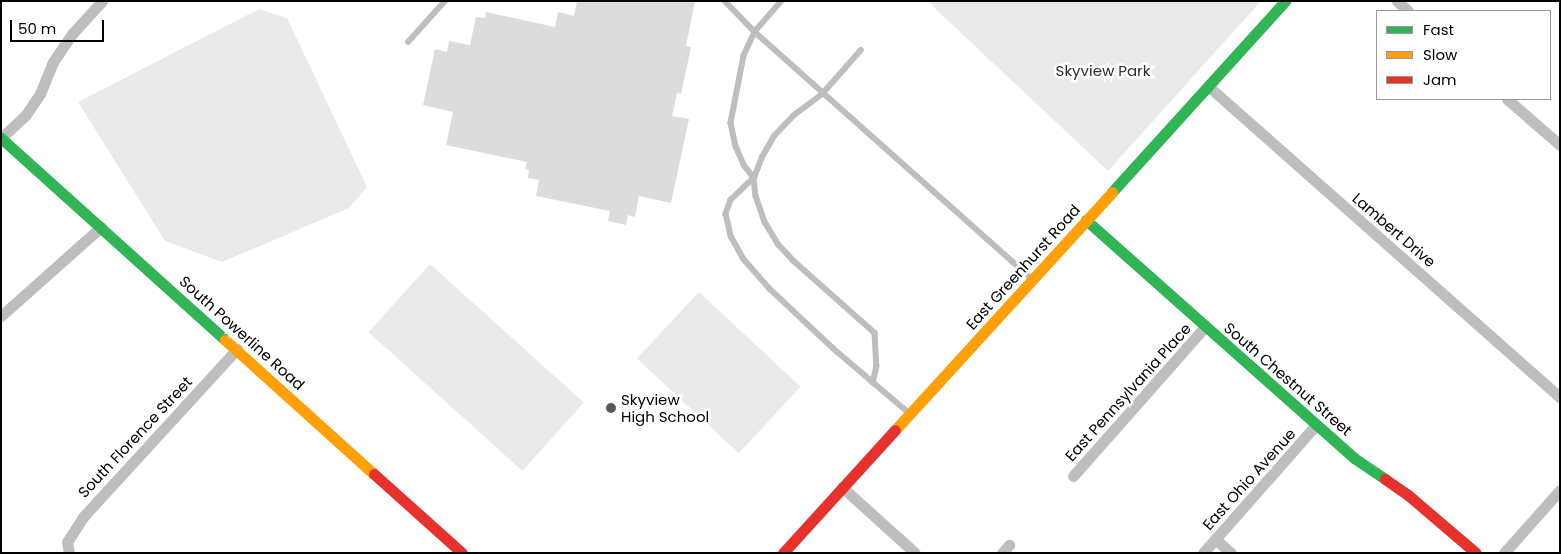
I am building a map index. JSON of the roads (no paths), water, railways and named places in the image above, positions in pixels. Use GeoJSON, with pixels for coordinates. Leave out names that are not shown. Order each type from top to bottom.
{"type":"FeatureCollection","features":[{"type":"Feature","properties":{"kind":"street"},"geometry":{"type":"LineString","coordinates":[[1,138],[25,116],[40,94],[54,62],[72,34],[102,1]]}},
{"type":"Feature","properties":{"kind":"street","name":"East Greenhurst Road"},"geometry":{"type":"LineString","coordinates":[[783,553],[1284,1]]}},
{"type":"Feature","properties":{"kind":"street"},"geometry":{"type":"LineString","coordinates":[[1397,1],[1407,10]]}},
{"type":"Feature","properties":{"kind":"street","name":"Lambert Drive"},"geometry":{"type":"LineString","coordinates":[[1208,86],[1560,397]]}},
{"type":"Feature","properties":{"kind":"street"},"geometry":{"type":"LineString","coordinates":[[1508,100],[1560,145]]}},
{"type":"Feature","properties":{"kind":"street","name":"South Powerline Road"},"geometry":{"type":"LineString","coordinates":[[1,138],[462,553]]}},
{"type":"Feature","properties":{"kind":"street","name":"South Chestnut Street"},"geometry":{"type":"LineString","coordinates":[[1086,220],[1316,426],[1354,458],[1408,495],[1476,553]]}},
{"type":"Feature","properties":{"kind":"street"},"geometry":{"type":"LineString","coordinates":[[1,316],[101,227]]}},
{"type":"Feature","properties":{"kind":"street","name":"East Pennsylvania Place"},"geometry":{"type":"LineString","coordinates":[[1073,476],[1205,327]]}},
{"type":"Feature","properties":{"kind":"street","name":"South Florence Street"},"geometry":{"type":"LineString","coordinates":[[69,553],[67,542],[82,517],[237,349]]}},
{"type":"Feature","properties":{"kind":"street","name":"East Ohio Avenue"},"geometry":{"type":"LineString","coordinates":[[1203,553],[1316,426]]}},
{"type":"Feature","properties":{"kind":"street"},"geometry":{"type":"LineString","coordinates":[[842,488],[915,553]]}},
{"type":"Feature","properties":{"kind":"street"},"geometry":{"type":"LineString","coordinates":[[1504,553],[1560,490]]}},
{"type":"Feature","properties":{"kind":"street"},"geometry":{"type":"LineString","coordinates":[[1216,539],[1231,553]]}},
{"type":"Feature","properties":{"kind":"lane"},"geometry":{"type":"LineString","coordinates":[[408,42],[446,1]]}},
{"type":"Feature","properties":{"kind":"lane"},"geometry":{"type":"LineString","coordinates":[[725,1],[755,32],[1033,279]]}},
{"type":"Feature","properties":{"kind":"lane"},"geometry":{"type":"LineString","coordinates":[[782,1],[755,32],[744,56],[731,123],[744,165],[754,178],[756,196],[766,222],[779,245],[794,261],[875,333],[877,366],[873,383]]}},
{"type":"Feature","properties":{"kind":"lane"},"geometry":{"type":"LineString","coordinates":[[861,50],[823,93],[793,116],[774,136],[762,157],[754,178],[731,200],[726,214],[732,236],[743,258],[770,289],[873,383],[910,414]]}},
{"type":"Feature","properties":{"kind":"place","name":"Skyview High School"},"geometry":{"type":"Point","coordinates":[611,408]}},
{"type":"Feature","properties":{"kind":"park label","name":"Skyview Park"},"geometry":{"type":"Point","coordinates":[1103,71]}}]}
